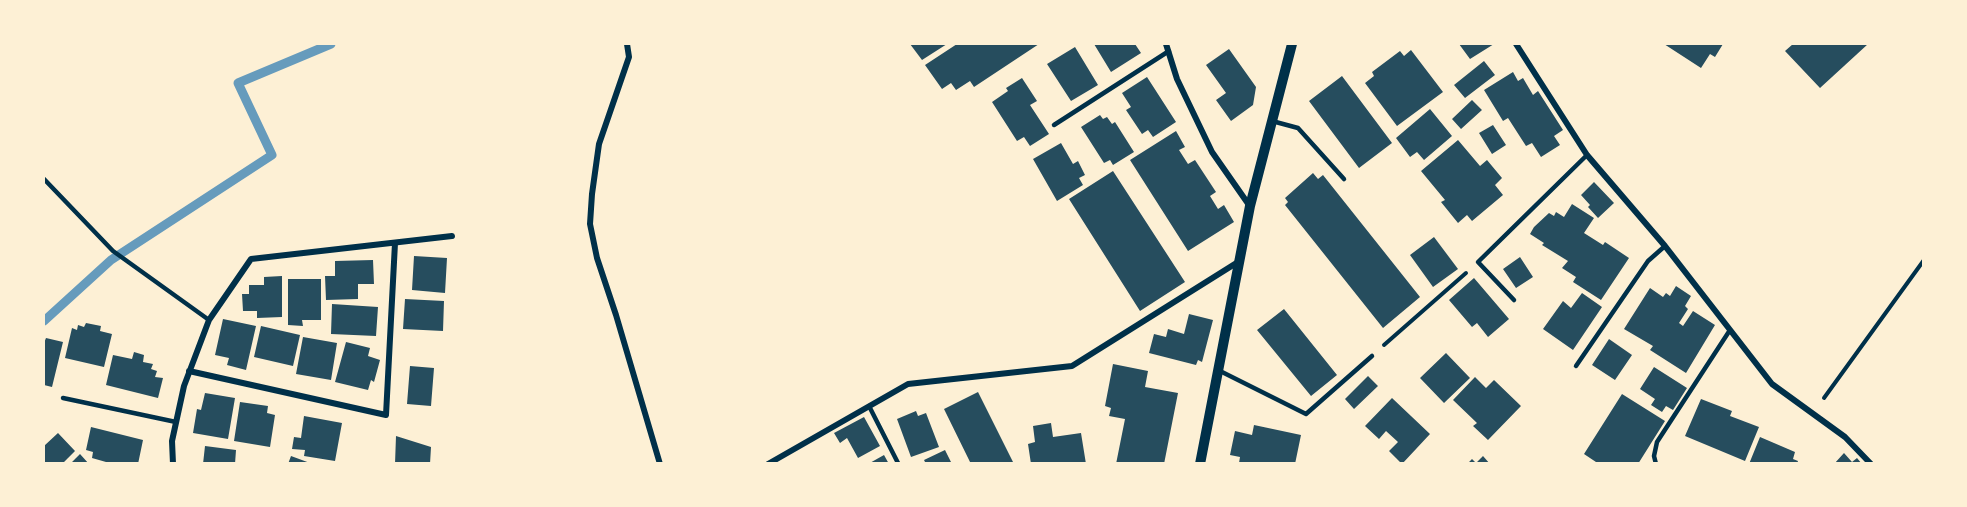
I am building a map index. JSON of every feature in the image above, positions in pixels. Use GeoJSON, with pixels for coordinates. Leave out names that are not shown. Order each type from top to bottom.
{"type":"FeatureCollection","features":[{"type":"Feature","properties":{"kind":"street"},"geometry":{"type":"LineString","coordinates":[[627,44],[629,57],[598,144],[590,224],[597,258],[660,464]]}},
{"type":"Feature","properties":{"kind":"street"},"geometry":{"type":"LineString","coordinates":[[1200,464],[1250,206],[1292,44]]}},
{"type":"Feature","properties":{"kind":"street"},"geometry":{"type":"LineString","coordinates":[[1515,44],[1587,155],[1665,246],[1773,384],[1845,437],[1871,464]]}},
{"type":"Feature","properties":{"kind":"street"},"geometry":{"type":"LineString","coordinates":[[1167,47],[1177,79],[1212,152],[1250,206]]}},
{"type":"Feature","properties":{"kind":"street"},"geometry":{"type":"LineString","coordinates":[[173,464],[172,441],[189,371],[209,320],[251,259],[452,236]]}},
{"type":"Feature","properties":{"kind":"street"},"geometry":{"type":"LineString","coordinates":[[189,371],[386,415],[394,243]]}},
{"type":"Feature","properties":{"kind":"street"},"geometry":{"type":"LineString","coordinates":[[768,464],[908,384],[1072,366],[1238,262]]}},
{"type":"Feature","properties":{"kind":"lane"},"geometry":{"type":"LineString","coordinates":[[1054,125],[1167,47]]}},
{"type":"Feature","properties":{"kind":"lane"},"geometry":{"type":"LineString","coordinates":[[1272,121],[1298,128],[1344,179]]}},
{"type":"Feature","properties":{"kind":"lane"},"geometry":{"type":"LineString","coordinates":[[1514,300],[1478,262],[1587,155]]}},
{"type":"Feature","properties":{"kind":"lane"},"geometry":{"type":"LineString","coordinates":[[44,179],[113,251],[209,320]]}},
{"type":"Feature","properties":{"kind":"lane"},"geometry":{"type":"LineString","coordinates":[[1576,366],[1648,261],[1665,246]]}},
{"type":"Feature","properties":{"kind":"lane"},"geometry":{"type":"LineString","coordinates":[[1656,464],[1654,456],[1658,442],[1730,330]]}},
{"type":"Feature","properties":{"kind":"lane"},"geometry":{"type":"LineString","coordinates":[[1217,370],[1306,414],[1372,356]]}},
{"type":"Feature","properties":{"kind":"lane"},"geometry":{"type":"LineString","coordinates":[[63,398],[176,422]]}},
{"type":"Feature","properties":{"kind":"lane"},"geometry":{"type":"LineString","coordinates":[[869,406],[898,463]]}},
{"type":"Feature","properties":{"kind":"path"},"geometry":{"type":"LineString","coordinates":[[1813,414],[1923,260]]}},
{"type":"Feature","properties":{"kind":"path"},"geometry":{"type":"LineString","coordinates":[[1372,356],[1478,262]]}},
{"type":"Feature","properties":{"kind":"building"},"geometry":{"type":"Polygon","coordinates":[[[910,44],[947,44],[922,60],[910,44]]]}},
{"type":"Feature","properties":{"kind":"building"},"geometry":{"type":"Polygon","coordinates":[[[957,44],[1039,44],[974,87],[970,81],[956,90],[951,83],[942,89],[925,65],[957,44]]]}},
{"type":"Feature","properties":{"kind":"building"},"geometry":{"type":"Polygon","coordinates":[[[1094,44],[1135,44],[1141,53],[1111,72],[1094,44]]]}},
{"type":"Feature","properties":{"kind":"building"},"geometry":{"type":"Polygon","coordinates":[[[1459,44],[1494,44],[1470,59],[1459,44]]]}},
{"type":"Feature","properties":{"kind":"building"},"geometry":{"type":"Polygon","coordinates":[[[1664,44],[1723,44],[1715,57],[1710,54],[1701,68],[1664,44]]]}},
{"type":"Feature","properties":{"kind":"building"},"geometry":{"type":"Polygon","coordinates":[[[1793,44],[1868,44],[1820,88],[1785,51],[1793,44]]]}},
{"type":"Feature","properties":{"kind":"building"},"geometry":{"type":"Polygon","coordinates":[[[1075,47],[1098,85],[1071,101],[1047,64],[1075,47]]]}},
{"type":"Feature","properties":{"kind":"building"},"geometry":{"type":"Polygon","coordinates":[[[1229,49],[1256,87],[1253,105],[1231,121],[1216,100],[1226,93],[1206,65],[1229,49]]]}},
{"type":"Feature","properties":{"kind":"building"},"geometry":{"type":"Polygon","coordinates":[[[1411,50],[1443,92],[1397,126],[1365,83],[1374,76],[1372,72],[1400,51],[1404,56],[1411,50]]]}},
{"type":"Feature","properties":{"kind":"building"},"geometry":{"type":"Polygon","coordinates":[[[1484,61],[1495,75],[1465,98],[1454,85],[1484,61]]]}},
{"type":"Feature","properties":{"kind":"building"},"geometry":{"type":"Polygon","coordinates":[[[1513,72],[1518,81],[1523,78],[1533,95],[1538,91],[1563,130],[1554,136],[1560,145],[1541,157],[1532,143],[1526,146],[1508,118],[1503,121],[1484,90],[1513,72]]]}},
{"type":"Feature","properties":{"kind":"building"},"geometry":{"type":"Polygon","coordinates":[[[1342,76],[1392,143],[1359,168],[1309,101],[1342,76]]]}},
{"type":"Feature","properties":{"kind":"building"},"geometry":{"type":"Polygon","coordinates":[[[1147,77],[1176,122],[1153,137],[1148,130],[1142,134],[1126,110],[1131,107],[1122,93],[1147,77]]]}},
{"type":"Feature","properties":{"kind":"building"},"geometry":{"type":"Polygon","coordinates":[[[1022,78],[1037,101],[1030,105],[1049,134],[1030,146],[1024,137],[1017,141],[992,102],[1008,91],[1006,88],[1022,78]]]}},
{"type":"Feature","properties":{"kind":"building"},"geometry":{"type":"Polygon","coordinates":[[[1472,100],[1482,110],[1461,129],[1452,119],[1472,100]]]}},
{"type":"Feature","properties":{"kind":"building"},"geometry":{"type":"Polygon","coordinates":[[[1430,109],[1452,136],[1424,160],[1417,152],[1410,157],[1396,138],[1430,109]]]}},
{"type":"Feature","properties":{"kind":"building"},"geometry":{"type":"Polygon","coordinates":[[[1100,115],[1103,119],[1107,117],[1112,124],[1115,122],[1134,152],[1113,165],[1110,160],[1104,163],[1081,127],[1100,115]]]}},
{"type":"Feature","properties":{"kind":"building"},"geometry":{"type":"Polygon","coordinates":[[[1493,125],[1506,145],[1492,154],[1479,133],[1493,125]]]}},
{"type":"Feature","properties":{"kind":"building"},"geometry":{"type":"Polygon","coordinates":[[[1176,131],[1185,147],[1179,150],[1188,164],[1195,160],[1216,192],[1210,196],[1218,209],[1224,205],[1234,222],[1188,251],[1130,160],[1176,131]]]}},
{"type":"Feature","properties":{"kind":"building"},"geometry":{"type":"Polygon","coordinates":[[[1458,140],[1480,166],[1487,160],[1502,178],[1495,185],[1503,195],[1472,221],[1467,215],[1458,223],[1441,202],[1445,200],[1421,171],[1458,140]]]}},
{"type":"Feature","properties":{"kind":"building"},"geometry":{"type":"Polygon","coordinates":[[[1061,143],[1073,164],[1078,161],[1085,175],[1079,178],[1083,185],[1057,201],[1033,159],[1061,143]]]}},
{"type":"Feature","properties":{"kind":"building"},"geometry":{"type":"Polygon","coordinates":[[[1113,171],[1185,282],[1140,311],[1069,199],[1113,171]]]}},
{"type":"Feature","properties":{"kind":"building"},"geometry":{"type":"Polygon","coordinates":[[[1313,173],[1318,179],[1323,175],[1420,297],[1383,328],[1285,205],[1288,202],[1285,198],[1313,173]]]}},
{"type":"Feature","properties":{"kind":"building"},"geometry":{"type":"Polygon","coordinates":[[[1594,182],[1614,203],[1598,218],[1581,195],[1594,182]]]}},
{"type":"Feature","properties":{"kind":"building"},"geometry":{"type":"Polygon","coordinates":[[[1572,204],[1594,218],[1584,233],[1603,245],[1605,242],[1629,258],[1601,300],[1573,282],[1576,277],[1562,268],[1568,261],[1542,245],[1544,243],[1530,234],[1549,213],[1554,216],[1556,212],[1564,217],[1572,204]]]}},
{"type":"Feature","properties":{"kind":"building"},"geometry":{"type":"Polygon","coordinates":[[[1434,237],[1458,269],[1433,287],[1410,255],[1434,237]]]}},
{"type":"Feature","properties":{"kind":"building"},"geometry":{"type":"Polygon","coordinates":[[[414,256],[447,258],[445,293],[412,290],[414,256]]]}},
{"type":"Feature","properties":{"kind":"building"},"geometry":{"type":"Polygon","coordinates":[[[1520,257],[1533,277],[1516,288],[1503,269],[1520,257]]]}},
{"type":"Feature","properties":{"kind":"building"},"geometry":{"type":"Polygon","coordinates":[[[373,260],[374,284],[358,284],[358,299],[326,300],[325,276],[335,276],[335,261],[373,260]]]}},
{"type":"Feature","properties":{"kind":"building"},"geometry":{"type":"Polygon","coordinates":[[[282,276],[282,317],[257,318],[257,311],[243,311],[242,294],[249,294],[249,285],[264,285],[264,277],[282,276]]]}},
{"type":"Feature","properties":{"kind":"building"},"geometry":{"type":"Polygon","coordinates":[[[1474,278],[1509,319],[1488,337],[1477,323],[1472,327],[1449,300],[1474,278]]]}},
{"type":"Feature","properties":{"kind":"building"},"geometry":{"type":"Polygon","coordinates":[[[288,279],[321,279],[321,320],[302,320],[303,326],[288,325],[288,279]]]}},
{"type":"Feature","properties":{"kind":"building"},"geometry":{"type":"Polygon","coordinates":[[[1676,286],[1691,296],[1685,306],[1688,309],[1679,323],[1683,326],[1693,311],[1715,325],[1686,373],[1650,350],[1653,346],[1624,329],[1650,288],[1663,297],[1666,293],[1670,296],[1676,286]]]}},
{"type":"Feature","properties":{"kind":"building"},"geometry":{"type":"Polygon","coordinates":[[[1582,293],[1602,307],[1573,350],[1543,329],[1563,301],[1571,308],[1582,293]]]}},
{"type":"Feature","properties":{"kind":"building"},"geometry":{"type":"Polygon","coordinates":[[[405,299],[444,301],[443,331],[403,329],[405,299]]]}},
{"type":"Feature","properties":{"kind":"building"},"geometry":{"type":"Polygon","coordinates":[[[332,304],[378,307],[376,336],[331,334],[332,304]]]}},
{"type":"Feature","properties":{"kind":"building"},"geometry":{"type":"Polygon","coordinates":[[[1284,309],[1337,375],[1311,396],[1257,330],[1284,309]]]}},
{"type":"Feature","properties":{"kind":"building"},"geometry":{"type":"Polygon","coordinates":[[[1189,314],[1213,320],[1202,362],[1198,360],[1196,365],[1149,353],[1154,334],[1166,337],[1168,329],[1184,334],[1189,314]]]}},
{"type":"Feature","properties":{"kind":"building"},"geometry":{"type":"Polygon","coordinates":[[[223,319],[256,326],[246,370],[227,365],[229,358],[215,355],[223,319]]]}},
{"type":"Feature","properties":{"kind":"building"},"geometry":{"type":"Polygon","coordinates":[[[86,323],[101,326],[100,331],[112,334],[104,367],[65,358],[72,328],[77,330],[78,325],[84,327],[86,323]]]}},
{"type":"Feature","properties":{"kind":"building"},"geometry":{"type":"Polygon","coordinates":[[[261,326],[300,335],[293,366],[254,357],[261,326]]]}},
{"type":"Feature","properties":{"kind":"building"},"geometry":{"type":"Polygon","coordinates":[[[303,337],[337,343],[331,380],[296,374],[303,337]]]}},
{"type":"Feature","properties":{"kind":"building"},"geometry":{"type":"Polygon","coordinates":[[[46,338],[63,342],[52,387],[44,385],[46,338]]]}},
{"type":"Feature","properties":{"kind":"building"},"geometry":{"type":"Polygon","coordinates":[[[1609,339],[1632,355],[1615,380],[1592,365],[1609,339]]]}},
{"type":"Feature","properties":{"kind":"building"},"geometry":{"type":"Polygon","coordinates":[[[346,342],[370,348],[368,356],[380,360],[374,382],[371,380],[368,390],[335,382],[346,342]]]}},
{"type":"Feature","properties":{"kind":"building"},"geometry":{"type":"Polygon","coordinates":[[[134,352],[144,355],[143,362],[153,364],[151,369],[157,371],[155,377],[163,378],[158,398],[106,385],[113,355],[132,359],[134,352]]]}},
{"type":"Feature","properties":{"kind":"building"},"geometry":{"type":"Polygon","coordinates":[[[1446,353],[1470,378],[1444,403],[1420,378],[1446,353]]]}},
{"type":"Feature","properties":{"kind":"building"},"geometry":{"type":"Polygon","coordinates":[[[1113,364],[1148,371],[1145,387],[1178,393],[1164,464],[1116,464],[1125,419],[1109,416],[1111,408],[1105,406],[1113,364]]]}},
{"type":"Feature","properties":{"kind":"building"},"geometry":{"type":"Polygon","coordinates":[[[410,366],[434,368],[431,406],[407,404],[410,366]]]}},
{"type":"Feature","properties":{"kind":"building"},"geometry":{"type":"Polygon","coordinates":[[[1654,367],[1687,388],[1673,410],[1666,406],[1662,412],[1651,405],[1655,399],[1640,389],[1654,367]]]}},
{"type":"Feature","properties":{"kind":"building"},"geometry":{"type":"Polygon","coordinates":[[[1368,376],[1378,386],[1354,409],[1345,399],[1368,376]]]}},
{"type":"Feature","properties":{"kind":"building"},"geometry":{"type":"Polygon","coordinates":[[[1475,377],[1486,388],[1494,380],[1521,406],[1488,440],[1473,426],[1477,423],[1453,400],[1475,377]]]}},
{"type":"Feature","properties":{"kind":"building"},"geometry":{"type":"Polygon","coordinates":[[[978,392],[1014,464],[971,464],[944,409],[978,392]]]}},
{"type":"Feature","properties":{"kind":"building"},"geometry":{"type":"Polygon","coordinates":[[[205,393],[235,398],[228,439],[193,433],[197,409],[201,410],[205,393]]]}},
{"type":"Feature","properties":{"kind":"building"},"geometry":{"type":"Polygon","coordinates":[[[1622,394],[1665,421],[1638,464],[1599,464],[1584,454],[1622,394]]]}},
{"type":"Feature","properties":{"kind":"building"},"geometry":{"type":"Polygon","coordinates":[[[1392,398],[1430,434],[1402,464],[1389,451],[1398,442],[1386,431],[1379,439],[1365,426],[1392,398]]]}},
{"type":"Feature","properties":{"kind":"building"},"geometry":{"type":"Polygon","coordinates":[[[1701,399],[1732,411],[1730,416],[1759,427],[1745,461],[1685,436],[1701,399]]]}},
{"type":"Feature","properties":{"kind":"building"},"geometry":{"type":"Polygon","coordinates":[[[240,402],[268,406],[267,413],[275,415],[270,447],[234,441],[240,402]]]}},
{"type":"Feature","properties":{"kind":"building"},"geometry":{"type":"Polygon","coordinates":[[[916,411],[918,416],[926,413],[939,447],[911,457],[897,419],[916,411]]]}},
{"type":"Feature","properties":{"kind":"building"},"geometry":{"type":"Polygon","coordinates":[[[304,416],[342,423],[335,461],[304,456],[305,450],[292,449],[294,437],[301,438],[304,416]]]}},
{"type":"Feature","properties":{"kind":"building"},"geometry":{"type":"Polygon","coordinates":[[[864,417],[880,446],[858,458],[847,438],[840,443],[834,433],[864,417]]]}},
{"type":"Feature","properties":{"kind":"building"},"geometry":{"type":"Polygon","coordinates":[[[1051,423],[1053,437],[1081,433],[1086,464],[1031,464],[1028,444],[1035,442],[1033,426],[1051,423]]]}},
{"type":"Feature","properties":{"kind":"building"},"geometry":{"type":"Polygon","coordinates":[[[1254,425],[1301,435],[1295,464],[1243,464],[1239,463],[1240,457],[1230,455],[1235,431],[1252,435],[1254,425]]]}},
{"type":"Feature","properties":{"kind":"building"},"geometry":{"type":"Polygon","coordinates":[[[91,427],[143,440],[138,464],[113,464],[92,458],[93,452],[86,450],[91,427]]]}},
{"type":"Feature","properties":{"kind":"building"},"geometry":{"type":"Polygon","coordinates":[[[58,433],[75,451],[62,464],[44,464],[44,446],[58,433]]]}},
{"type":"Feature","properties":{"kind":"building"},"geometry":{"type":"Polygon","coordinates":[[[396,436],[431,447],[430,464],[395,464],[396,436]]]}},
{"type":"Feature","properties":{"kind":"building"},"geometry":{"type":"Polygon","coordinates":[[[1760,437],[1795,452],[1793,459],[1798,461],[1797,464],[1749,464],[1760,437]]]}},
{"type":"Feature","properties":{"kind":"building"},"geometry":{"type":"Polygon","coordinates":[[[205,446],[236,450],[235,464],[203,464],[205,446]]]}},
{"type":"Feature","properties":{"kind":"building"},"geometry":{"type":"Polygon","coordinates":[[[945,450],[952,464],[926,464],[924,460],[945,450]]]}},
{"type":"Feature","properties":{"kind":"building"},"geometry":{"type":"Polygon","coordinates":[[[1844,453],[1852,462],[1857,458],[1862,464],[1834,464],[1844,453]]]}},
{"type":"Feature","properties":{"kind":"building"},"geometry":{"type":"Polygon","coordinates":[[[80,454],[89,464],[70,464],[80,454]]]}},
{"type":"Feature","properties":{"kind":"building"},"geometry":{"type":"Polygon","coordinates":[[[884,455],[889,464],[868,464],[884,455]]]}},
{"type":"Feature","properties":{"kind":"building"},"geometry":{"type":"Polygon","coordinates":[[[291,456],[310,463],[310,464],[288,464],[291,456]]]}},
{"type":"Feature","properties":{"kind":"building"},"geometry":{"type":"Polygon","coordinates":[[[1483,456],[1490,464],[1467,464],[1472,459],[1476,463],[1483,456]]]}},
{"type":"Feature","properties":{"kind":"waterway"},"geometry":{"type":"LineString","coordinates":[[44,321],[111,260],[272,155],[238,83],[331,44]]}}]}
